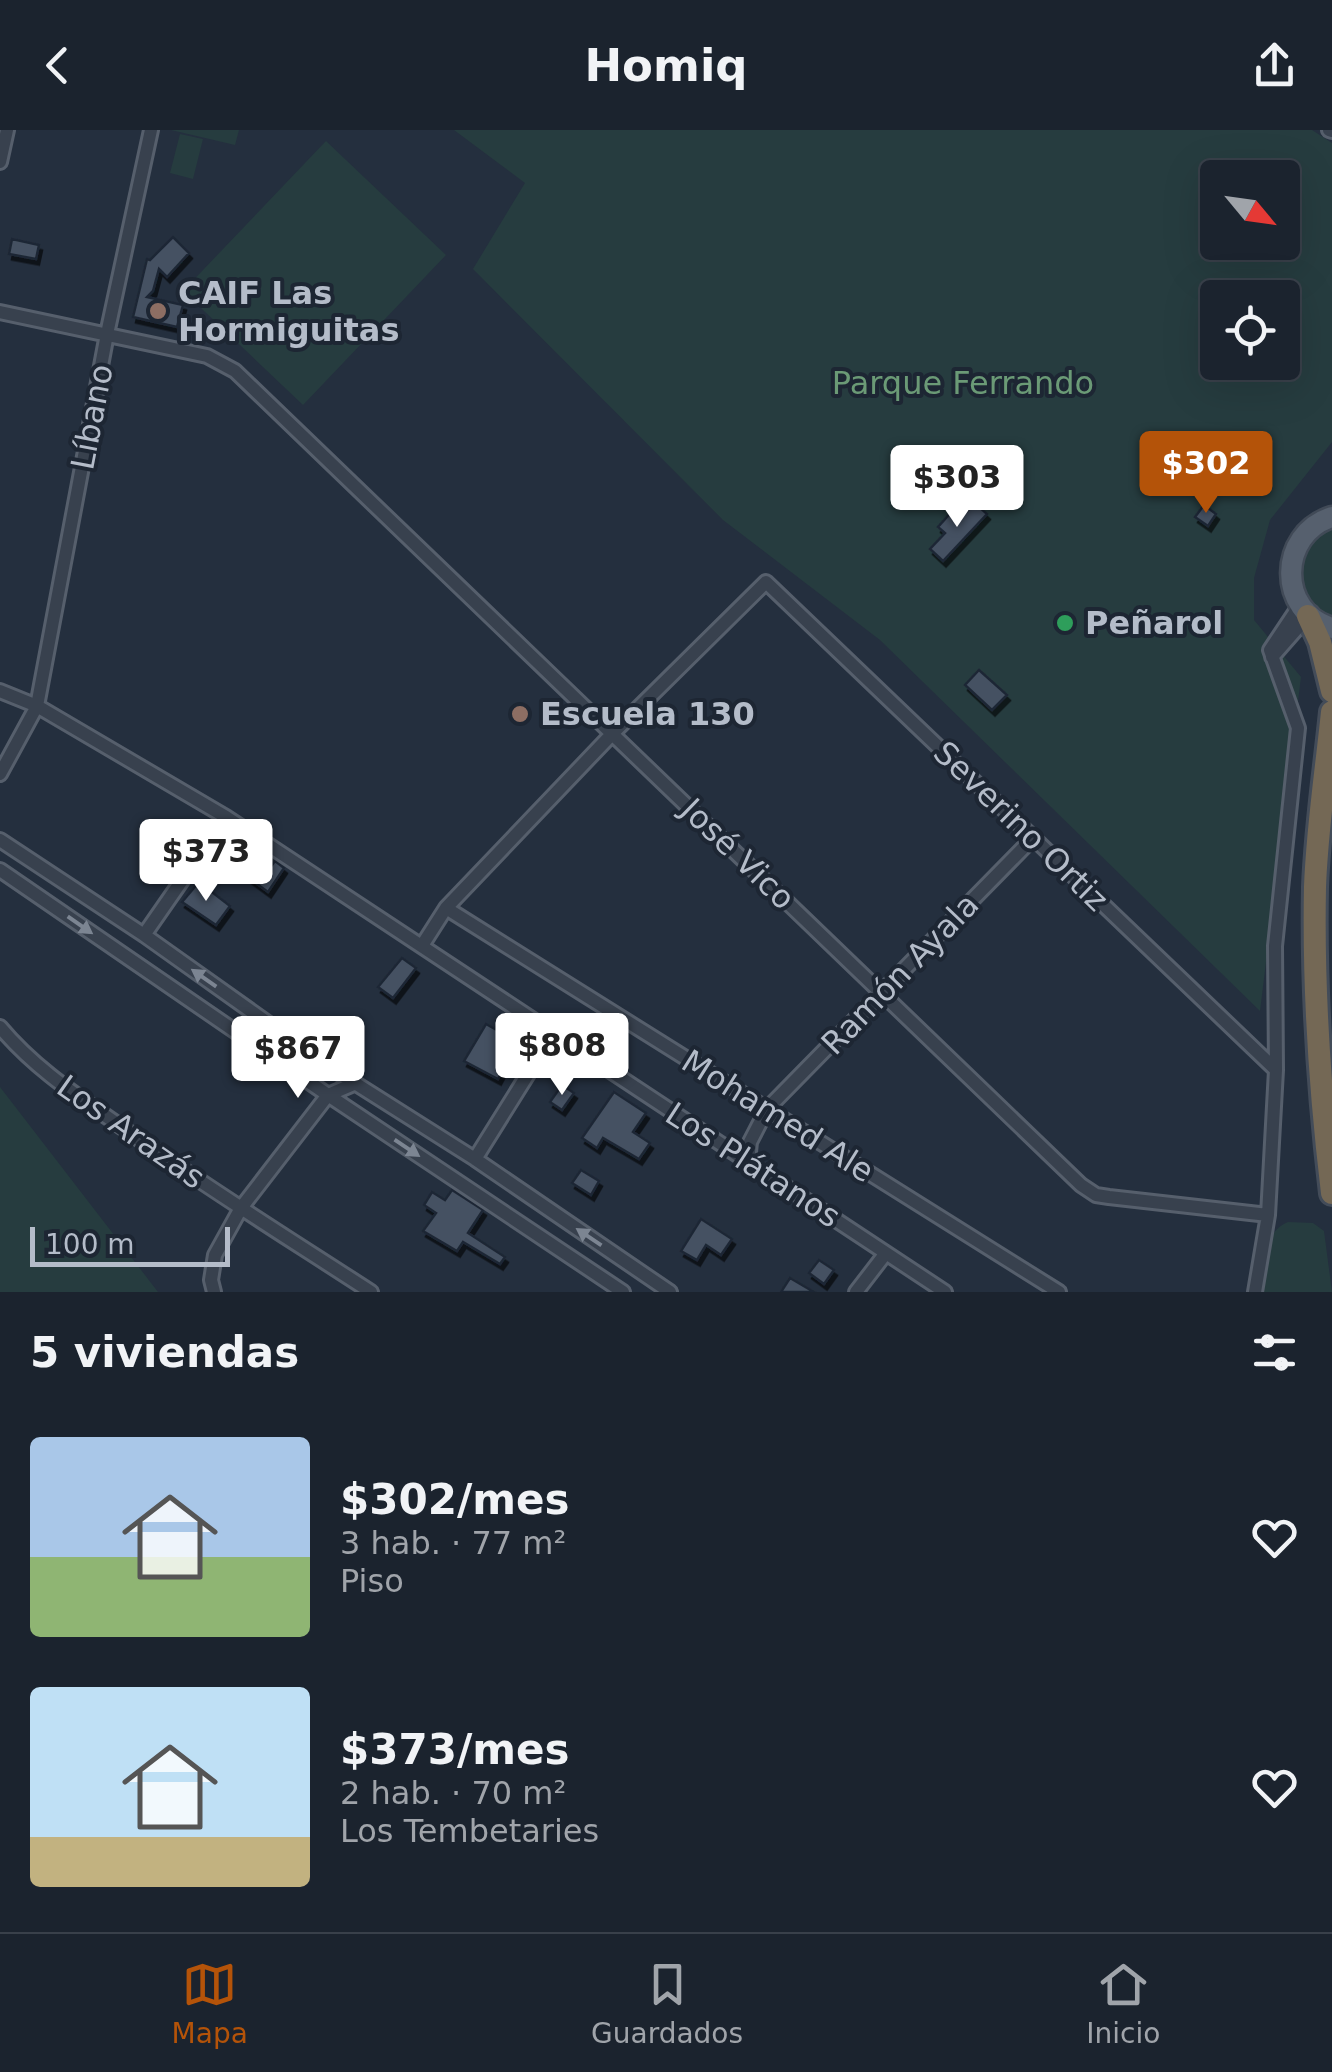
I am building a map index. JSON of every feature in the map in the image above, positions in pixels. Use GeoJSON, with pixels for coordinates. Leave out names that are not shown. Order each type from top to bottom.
{"type":"FeatureCollection","features":[{"type":"Feature","properties":{"kind":"highway"},"geometry":{"type":"LineString","coordinates":[[1304,610],[1320,642],[1332,691]]}},
{"type":"Feature","properties":{"kind":"highway"},"geometry":{"type":"LineString","coordinates":[[1332,712],[1315,888],[1320,1076],[1332,1193]]}},
{"type":"Feature","properties":{"kind":"highway"},"geometry":{"type":"LineString","coordinates":[[1316,960],[1332,904]]}},
{"type":"Feature","properties":{"kind":"main road"},"geometry":{"type":"LineString","coordinates":[[1332,508],[1297,544],[1290,562],[1290,582],[1304,610],[1332,628]]}},
{"type":"Feature","properties":{"kind":"main road"},"geometry":{"type":"LineString","coordinates":[[1309,529],[1332,517]]}},
{"type":"Feature","properties":{"kind":"street"},"geometry":{"type":"LineString","coordinates":[[0,162],[7,130]]}},
{"type":"Feature","properties":{"kind":"street","name":"Líbano"},"geometry":{"type":"LineString","coordinates":[[37,706],[151,130]]}},
{"type":"Feature","properties":{"kind":"street","name":"José Vico"},"geometry":{"type":"LineString","coordinates":[[0,312],[208,356],[236,372],[1081,1185],[1096,1194],[1268,1214]]}},
{"type":"Feature","properties":{"kind":"street","name":"Severino Ortiz"},"geometry":{"type":"LineString","coordinates":[[613,733],[766,582],[1276,1070]]}},
{"type":"Feature","properties":{"kind":"street"},"geometry":{"type":"LineString","coordinates":[[1255,1292],[1268,1214],[1276,1070],[1274,946],[1298,728],[1272,657],[1304,610]]}},
{"type":"Feature","properties":{"kind":"street","name":"Los Plátanos"},"geometry":{"type":"LineString","coordinates":[[0,691],[37,706],[226,817],[946,1292]]}},
{"type":"Feature","properties":{"kind":"street"},"geometry":{"type":"LineString","coordinates":[[0,774],[37,706]]}},
{"type":"Feature","properties":{"kind":"street"},"geometry":{"type":"LineString","coordinates":[[423,944],[446,908],[613,733]]}},
{"type":"Feature","properties":{"kind":"street"},"geometry":{"type":"LineString","coordinates":[[144,935],[226,817]]}},
{"type":"Feature","properties":{"kind":"street","name":"Ramón Ayala"},"geometry":{"type":"LineString","coordinates":[[766,1110],[1032,838]]}},
{"type":"Feature","properties":{"kind":"street"},"geometry":{"type":"LineString","coordinates":[[0,840],[665,1291]]}},
{"type":"Feature","properties":{"kind":"street"},"geometry":{"type":"LineString","coordinates":[[0,870],[624,1292]]}},
{"type":"Feature","properties":{"kind":"street","name":"Mohamed Ale"},"geometry":{"type":"LineString","coordinates":[[446,908],[1060,1292]]}},
{"type":"Feature","properties":{"kind":"street","name":"Los Arazás"},"geometry":{"type":"LineString","coordinates":[[0,1027],[28,1059],[241,1208],[371,1292]]}},
{"type":"Feature","properties":{"kind":"street"},"geometry":{"type":"LineString","coordinates":[[475,1159],[554,1034]]}},
{"type":"Feature","properties":{"kind":"street"},"geometry":{"type":"LineString","coordinates":[[328,1095],[331,1068]]}},
{"type":"Feature","properties":{"kind":"street"},"geometry":{"type":"LineString","coordinates":[[214,1292],[215,1256],[241,1208],[328,1095],[356,1083]]}},
{"type":"Feature","properties":{"kind":"street"},"geometry":{"type":"LineString","coordinates":[[748,1162],[750,1142],[766,1110]]}},
{"type":"Feature","properties":{"kind":"street"},"geometry":{"type":"LineString","coordinates":[[856,1292],[886,1253]]}},
{"type":"Feature","properties":{"kind":"green space"},"geometry":{"type":"Polygon","coordinates":[[[171,130],[239,130],[235,145],[171,130]]]}},
{"type":"Feature","properties":{"kind":"green space","name":"Parque Ferrando"},"geometry":{"type":"Polygon","coordinates":[[[454,130],[1312,130],[1332,143],[1332,442],[1270,520],[1254,578],[1254,620],[1301,677],[1260,1011],[880,640],[723,520],[473,269],[525,183],[454,130]]]}},
{"type":"Feature","properties":{"kind":"green space"},"geometry":{"type":"Polygon","coordinates":[[[180,134],[203,139],[193,179],[170,173],[180,134]]]}},
{"type":"Feature","properties":{"kind":"green space"},"geometry":{"type":"Polygon","coordinates":[[[326,141],[446,255],[303,405],[183,291],[326,141]]]}},
{"type":"Feature","properties":{"kind":"green space"},"geometry":{"type":"Polygon","coordinates":[[[1332,524],[1332,621],[1305,595],[1298,560],[1311,538],[1332,524]]]}},
{"type":"Feature","properties":{"kind":"green space"},"geometry":{"type":"Polygon","coordinates":[[[0,1087],[158,1292],[0,1292],[0,1087]]]}},
{"type":"Feature","properties":{"kind":"green space"},"geometry":{"type":"Polygon","coordinates":[[[1288,1222],[1313,1223],[1324,1231],[1332,1292],[1261,1292],[1269,1242],[1279,1227],[1288,1222]]]}},
{"type":"Feature","properties":{"kind":"building"},"geometry":{"type":"Polygon","coordinates":[[[173,237],[189,253],[167,277],[159,269],[153,291],[147,297],[183,305],[177,327],[133,317],[147,259],[173,237]]]}},
{"type":"Feature","properties":{"kind":"building"},"geometry":{"type":"Polygon","coordinates":[[[12,239],[39,245],[36,259],[9,254],[12,239]]]}},
{"type":"Feature","properties":{"kind":"building"},"geometry":{"type":"Polygon","coordinates":[[[975,503],[987,514],[943,561],[930,549],[945,533],[938,527],[956,507],[964,514],[975,503]]]}},
{"type":"Feature","properties":{"kind":"building"},"geometry":{"type":"Polygon","coordinates":[[[1204,505],[1216,514],[1208,526],[1195,517],[1204,505]]]}},
{"type":"Feature","properties":{"kind":"building"},"geometry":{"type":"Polygon","coordinates":[[[979,670],[1007,695],[992,710],[965,685],[979,670]]]}},
{"type":"Feature","properties":{"kind":"building"},"geometry":{"type":"Polygon","coordinates":[[[275,861],[284,868],[268,892],[249,878],[259,863],[269,869],[275,861]]]}},
{"type":"Feature","properties":{"kind":"building"},"geometry":{"type":"Polygon","coordinates":[[[199,882],[230,906],[216,925],[182,902],[199,882]]]}},
{"type":"Feature","properties":{"kind":"building"},"geometry":{"type":"Polygon","coordinates":[[[402,958],[416,968],[393,998],[378,987],[402,958]]]}},
{"type":"Feature","properties":{"kind":"building"},"geometry":{"type":"Polygon","coordinates":[[[500,1020],[523,1032],[498,1079],[464,1061],[486,1024],[495,1029],[500,1020]]]}},
{"type":"Feature","properties":{"kind":"building"},"geometry":{"type":"Polygon","coordinates":[[[562,1085],[574,1093],[562,1110],[550,1102],[562,1085]]]}},
{"type":"Feature","properties":{"kind":"building"},"geometry":{"type":"Polygon","coordinates":[[[614,1092],[646,1113],[633,1132],[650,1143],[639,1159],[603,1138],[597,1148],[582,1138],[614,1092]]]}},
{"type":"Feature","properties":{"kind":"building"},"geometry":{"type":"Polygon","coordinates":[[[581,1170],[599,1181],[591,1195],[572,1183],[581,1170]]]}},
{"type":"Feature","properties":{"kind":"building"},"geometry":{"type":"Polygon","coordinates":[[[452,1190],[483,1210],[468,1233],[505,1257],[500,1264],[463,1242],[457,1251],[423,1231],[436,1213],[424,1205],[432,1192],[445,1200],[452,1190]]]}},
{"type":"Feature","properties":{"kind":"building"},"geometry":{"type":"Polygon","coordinates":[[[701,1219],[732,1239],[721,1255],[706,1245],[697,1260],[681,1251],[701,1219]]]}},
{"type":"Feature","properties":{"kind":"building"},"geometry":{"type":"Polygon","coordinates":[[[819,1260],[834,1270],[824,1284],[809,1273],[819,1260]]]}},
{"type":"Feature","properties":{"kind":"building"},"geometry":{"type":"Polygon","coordinates":[[[790,1278],[814,1292],[781,1292],[790,1278]]]}},
{"type":"Feature","properties":{"kind":"place","name":"CAIF Las Hormiguitas"},"geometry":{"type":"Point","coordinates":[158,311]}},
{"type":"Feature","properties":{"kind":"place","name":"Peñarol"},"geometry":{"type":"Point","coordinates":[1065,623]}},
{"type":"Feature","properties":{"kind":"place","name":"Escuela 130"},"geometry":{"type":"Point","coordinates":[520,714]}}]}
